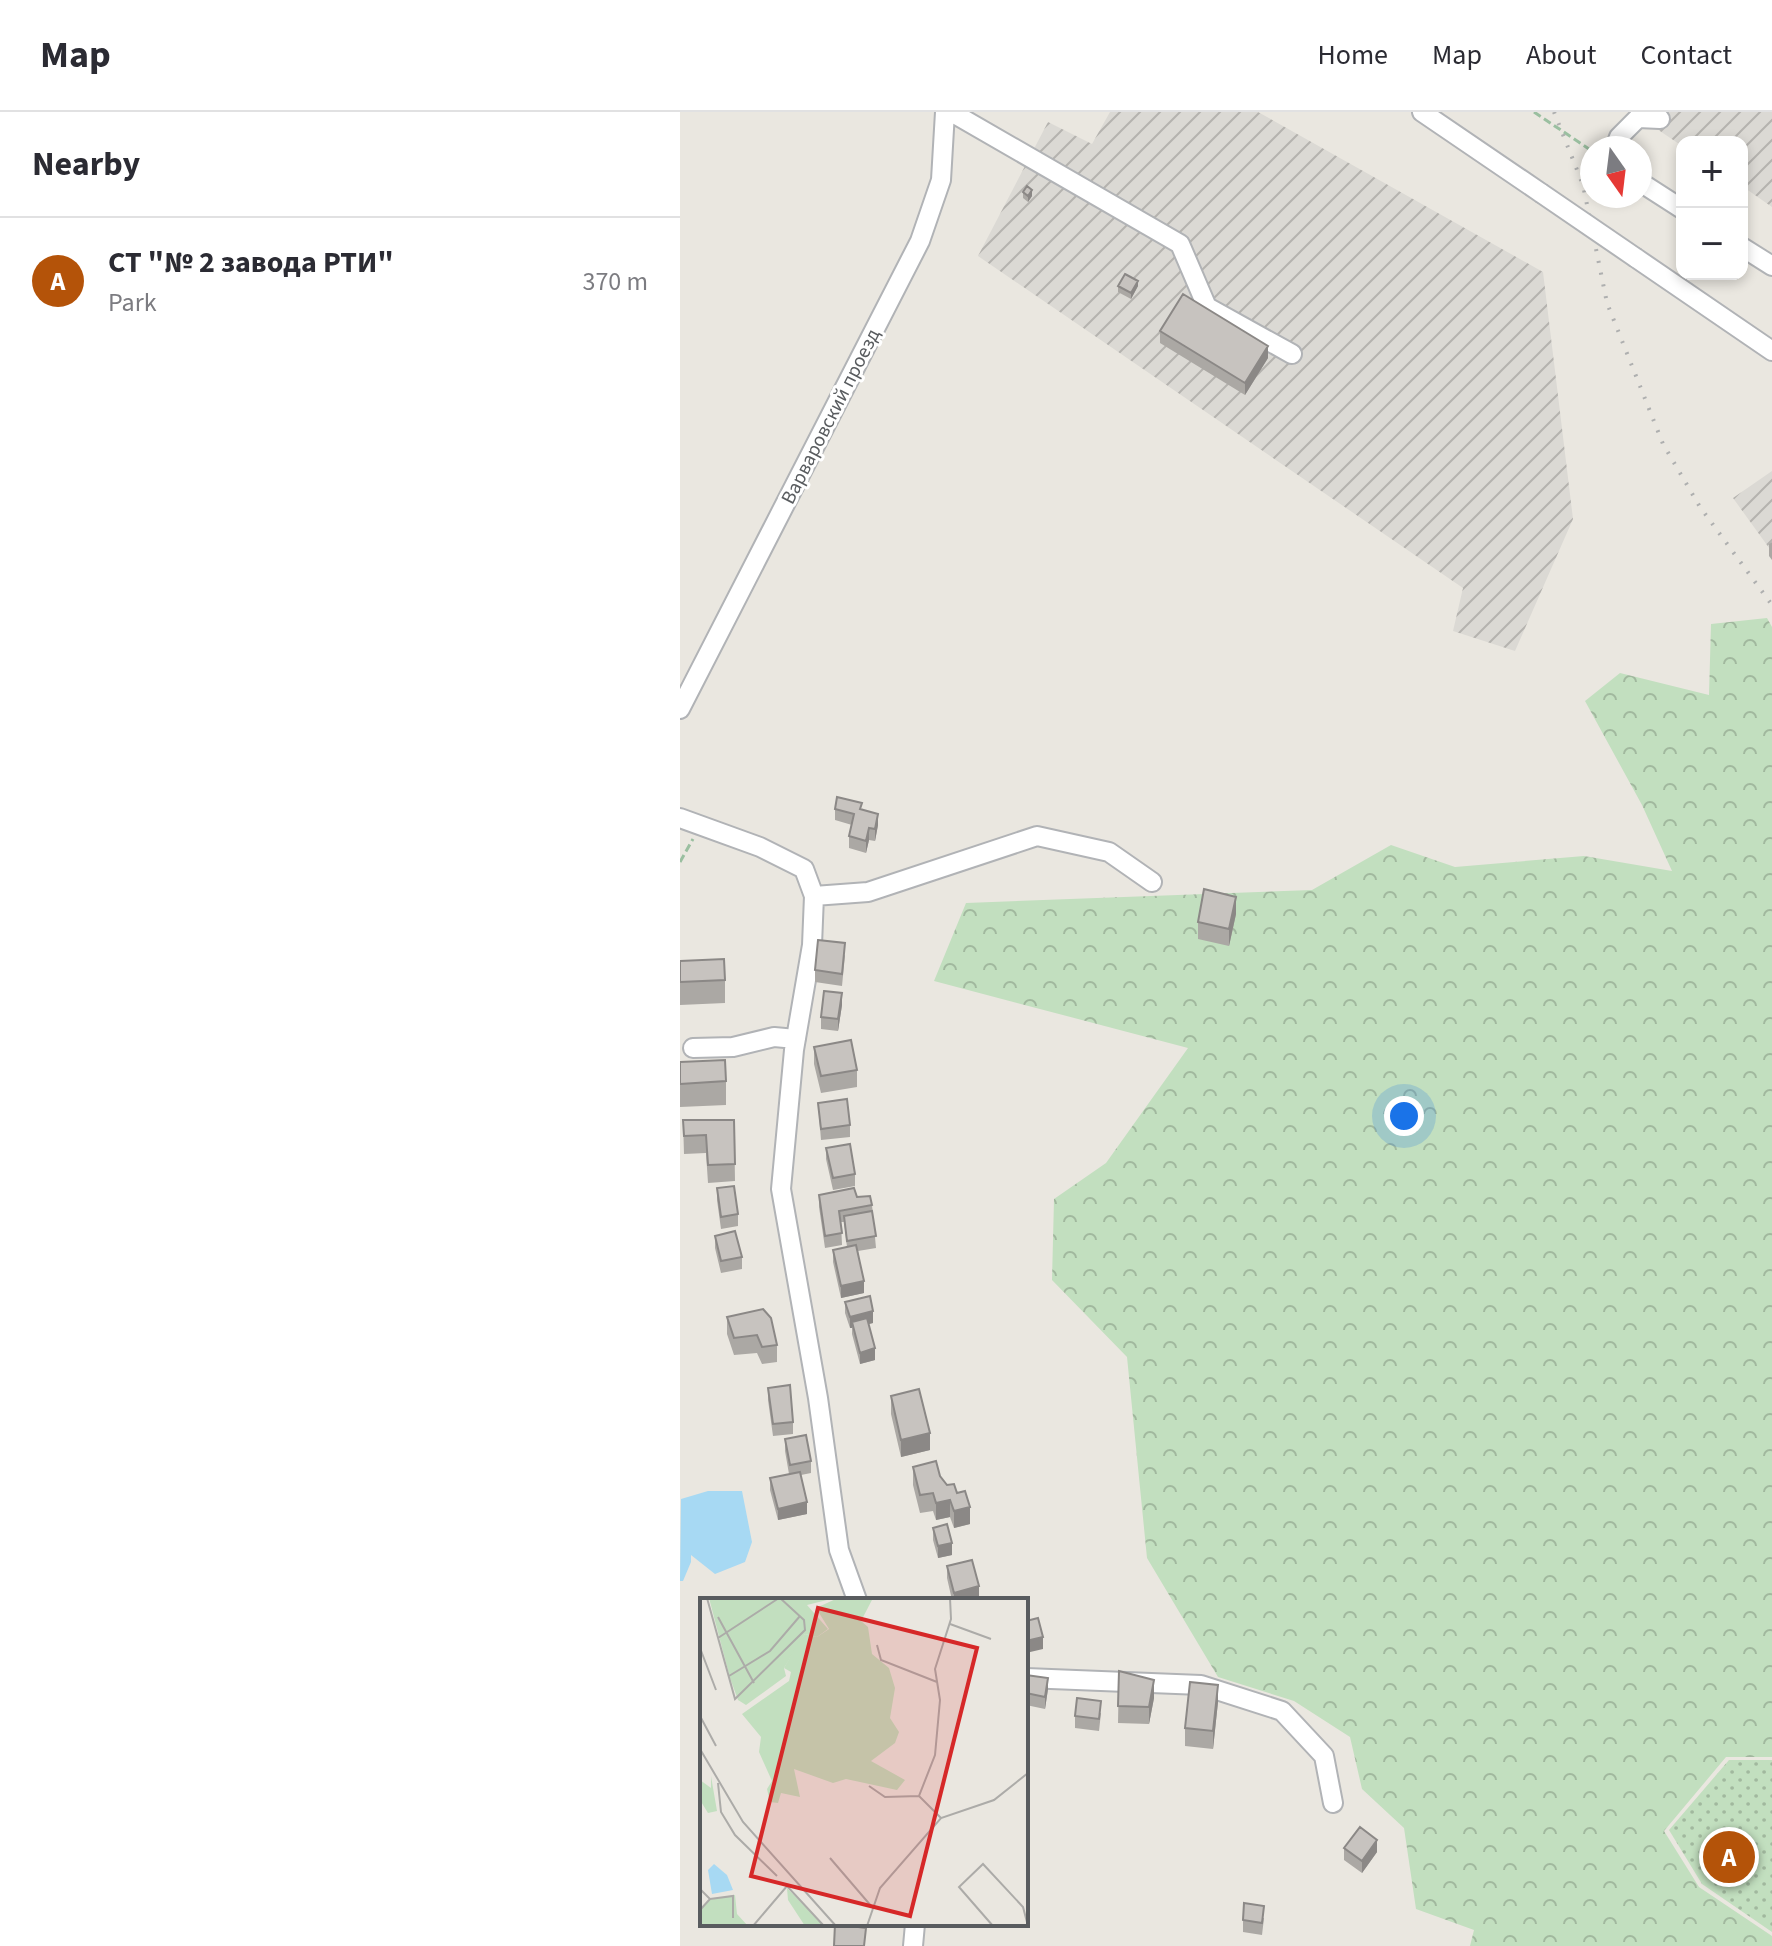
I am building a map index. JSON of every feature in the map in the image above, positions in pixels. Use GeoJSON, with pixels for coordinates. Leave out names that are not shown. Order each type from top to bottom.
{"type":"FeatureCollection","features":[{"type":"Feature","properties":{"kind":"street"},"geometry":{"type":"LineString","coordinates":[[948,112],[1180,244],[1207,307],[1292,354]]}},
{"type":"Feature","properties":{"kind":"street","name":"Варваровский проезд"},"geometry":{"type":"LineString","coordinates":[[680,709],[920,241],[941,180],[948,112]]}},
{"type":"Feature","properties":{"kind":"street"},"geometry":{"type":"LineString","coordinates":[[1422,112],[1772,351]]}},
{"type":"Feature","properties":{"kind":"street"},"geometry":{"type":"LineString","coordinates":[[1620,136],[1638,118],[1660,119]]}},
{"type":"Feature","properties":{"kind":"street"},"geometry":{"type":"LineString","coordinates":[[1652,190],[1680,208]]}},
{"type":"Feature","properties":{"kind":"street"},"geometry":{"type":"LineString","coordinates":[[1748,251],[1772,266]]}},
{"type":"Feature","properties":{"kind":"street"},"geometry":{"type":"LineString","coordinates":[[680,818],[760,847],[804,869],[814,896],[812,945],[796,1039],[781,1189],[818,1398],[839,1550],[856,1598]]}},
{"type":"Feature","properties":{"kind":"street"},"geometry":{"type":"LineString","coordinates":[[814,896],[868,892],[1037,836],[1109,852],[1152,882]]}},
{"type":"Feature","properties":{"kind":"street"},"geometry":{"type":"LineString","coordinates":[[693,1048],[733,1047],[774,1037],[796,1039]]}},
{"type":"Feature","properties":{"kind":"street"},"geometry":{"type":"LineString","coordinates":[[1028,1678],[1201,1685],[1282,1711],[1324,1756],[1333,1803]]}},
{"type":"Feature","properties":{"kind":"street"},"geometry":{"type":"LineString","coordinates":[[913,1946],[915,1926]]}},
{"type":"Feature","properties":{"kind":"path"},"geometry":{"type":"LineString","coordinates":[[1534,112],[1580,143]]}},
{"type":"Feature","properties":{"kind":"path"},"geometry":{"type":"LineString","coordinates":[[680,862],[700,826]]}},
{"type":"Feature","properties":{"kind":"shaded area"},"geometry":{"type":"Polygon","coordinates":[[[1110,112],[1258,112],[1543,272],[1573,519],[1515,651],[1453,631],[1463,588],[978,256],[1048,122],[1092,144],[1110,112]]]}},
{"type":"Feature","properties":{"kind":"shaded area"},"geometry":{"type":"Polygon","coordinates":[[[1661,112],[1772,112],[1772,207],[1748,190],[1748,136],[1676,136],[1676,142],[1657,129],[1661,112]]]}},
{"type":"Feature","properties":{"kind":"shaded area"},"geometry":{"type":"Polygon","coordinates":[[[1772,471],[1772,552],[1733,498],[1772,471]]]}},
{"type":"Feature","properties":{"kind":"green space"},"geometry":{"type":"Polygon","coordinates":[[[1767,618],[1772,627],[1772,1757],[1726,1757],[1664,1831],[1699,1887],[1772,1936],[1772,1946],[1470,1946],[1474,1930],[1416,1909],[1404,1828],[1362,1789],[1350,1737],[1294,1701],[1218,1677],[1147,1558],[1127,1357],[1052,1280],[1054,1199],[1106,1163],[1188,1048],[934,981],[966,903],[1312,890],[1391,845],[1455,867],[1584,856],[1672,871],[1642,805],[1585,701],[1620,673],[1709,695],[1711,624],[1767,618]]]}},
{"type":"Feature","properties":{"kind":"green space"},"geometry":{"type":"Polygon","coordinates":[[[1729,1760],[1772,1760],[1772,1932],[1702,1884],[1669,1830],[1729,1760]]]}},
{"type":"Feature","properties":{"kind":"water"},"geometry":{"type":"Polygon","coordinates":[[[708,1491],[742,1491],[752,1542],[745,1562],[715,1574],[691,1555],[683,1581],[680,1581],[681,1499],[708,1491]]]}},
{"type":"Feature","properties":{"kind":"building"},"geometry":{"type":"Polygon","coordinates":[[[1027,186],[1032,190],[1028,196],[1023,192],[1027,186]]]}},
{"type":"Feature","properties":{"kind":"building"},"geometry":{"type":"Polygon","coordinates":[[[1125,274],[1138,281],[1131,293],[1118,286],[1125,274]]]}},
{"type":"Feature","properties":{"kind":"building"},"geometry":{"type":"Polygon","coordinates":[[[1183,294],[1268,346],[1245,383],[1160,331],[1183,294]]]}},
{"type":"Feature","properties":{"kind":"building"},"geometry":{"type":"Polygon","coordinates":[[[837,797],[862,803],[860,809],[878,814],[875,829],[869,828],[866,841],[849,836],[854,814],[835,809],[837,797]]]}},
{"type":"Feature","properties":{"kind":"building"},"geometry":{"type":"Polygon","coordinates":[[[1204,889],[1236,897],[1229,929],[1198,922],[1204,889]]]}},
{"type":"Feature","properties":{"kind":"building"},"geometry":{"type":"Polygon","coordinates":[[[818,940],[845,943],[842,974],[815,970],[818,940]]]}},
{"type":"Feature","properties":{"kind":"building"},"geometry":{"type":"Polygon","coordinates":[[[724,959],[725,980],[680,982],[680,961],[724,959]]]}},
{"type":"Feature","properties":{"kind":"building"},"geometry":{"type":"Polygon","coordinates":[[[824,991],[842,993],[838,1019],[821,1017],[824,991]]]}},
{"type":"Feature","properties":{"kind":"building"},"geometry":{"type":"Polygon","coordinates":[[[851,1040],[857,1070],[821,1076],[814,1047],[851,1040]]]}},
{"type":"Feature","properties":{"kind":"building"},"geometry":{"type":"Polygon","coordinates":[[[725,1060],[726,1081],[680,1084],[680,1062],[725,1060]]]}},
{"type":"Feature","properties":{"kind":"building"},"geometry":{"type":"Polygon","coordinates":[[[847,1099],[850,1125],[821,1129],[818,1103],[847,1099]]]}},
{"type":"Feature","properties":{"kind":"building"},"geometry":{"type":"Polygon","coordinates":[[[683,1120],[734,1120],[735,1164],[708,1165],[706,1135],[684,1136],[683,1120]]]}},
{"type":"Feature","properties":{"kind":"building"},"geometry":{"type":"Polygon","coordinates":[[[850,1144],[855,1174],[833,1178],[826,1148],[850,1144]]]}},
{"type":"Feature","properties":{"kind":"building"},"geometry":{"type":"Polygon","coordinates":[[[734,1186],[738,1214],[721,1217],[717,1188],[734,1186]]]}},
{"type":"Feature","properties":{"kind":"building"},"geometry":{"type":"Polygon","coordinates":[[[854,1188],[857,1197],[870,1196],[872,1205],[839,1211],[842,1233],[825,1236],[819,1195],[854,1188]]]}},
{"type":"Feature","properties":{"kind":"building"},"geometry":{"type":"Polygon","coordinates":[[[872,1211],[876,1236],[847,1241],[844,1216],[872,1211]]]}},
{"type":"Feature","properties":{"kind":"building"},"geometry":{"type":"Polygon","coordinates":[[[735,1231],[742,1257],[721,1261],[715,1236],[735,1231]]]}},
{"type":"Feature","properties":{"kind":"building"},"geometry":{"type":"Polygon","coordinates":[[[856,1245],[864,1281],[841,1286],[833,1250],[856,1245]]]}},
{"type":"Feature","properties":{"kind":"building"},"geometry":{"type":"Polygon","coordinates":[[[870,1296],[873,1311],[850,1317],[845,1302],[870,1296]]]}},
{"type":"Feature","properties":{"kind":"building"},"geometry":{"type":"Polygon","coordinates":[[[763,1309],[771,1318],[777,1345],[762,1347],[757,1335],[734,1338],[727,1317],[763,1309]]]}},
{"type":"Feature","properties":{"kind":"building"},"geometry":{"type":"Polygon","coordinates":[[[867,1318],[875,1348],[860,1353],[852,1322],[867,1318]]]}},
{"type":"Feature","properties":{"kind":"building"},"geometry":{"type":"Polygon","coordinates":[[[790,1385],[793,1422],[773,1424],[768,1388],[790,1385]]]}},
{"type":"Feature","properties":{"kind":"building"},"geometry":{"type":"Polygon","coordinates":[[[919,1389],[930,1433],[901,1440],[891,1396],[919,1389]]]}},
{"type":"Feature","properties":{"kind":"building"},"geometry":{"type":"Polygon","coordinates":[[[806,1435],[811,1461],[790,1465],[785,1439],[806,1435]]]}},
{"type":"Feature","properties":{"kind":"building"},"geometry":{"type":"Polygon","coordinates":[[[936,1461],[940,1476],[947,1485],[954,1484],[957,1493],[965,1491],[970,1507],[954,1511],[950,1500],[936,1503],[933,1493],[920,1495],[913,1467],[936,1461]]]}},
{"type":"Feature","properties":{"kind":"building"},"geometry":{"type":"Polygon","coordinates":[[[800,1472],[807,1502],[778,1509],[770,1478],[800,1472]]]}},
{"type":"Feature","properties":{"kind":"building"},"geometry":{"type":"Polygon","coordinates":[[[947,1524],[952,1543],[938,1546],[933,1528],[947,1524]]]}},
{"type":"Feature","properties":{"kind":"building"},"geometry":{"type":"Polygon","coordinates":[[[972,1560],[979,1586],[954,1593],[947,1566],[972,1560]]]}},
{"type":"Feature","properties":{"kind":"building"},"geometry":{"type":"Polygon","coordinates":[[[1038,1618],[1043,1637],[1028,1641],[1028,1620],[1038,1618]]]}},
{"type":"Feature","properties":{"kind":"building"},"geometry":{"type":"Polygon","coordinates":[[[1119,1671],[1154,1680],[1149,1707],[1118,1706],[1119,1671]]]}},
{"type":"Feature","properties":{"kind":"building"},"geometry":{"type":"Polygon","coordinates":[[[1028,1675],[1048,1678],[1045,1697],[1028,1693],[1028,1675]]]}},
{"type":"Feature","properties":{"kind":"building"},"geometry":{"type":"Polygon","coordinates":[[[1190,1682],[1218,1685],[1213,1731],[1185,1728],[1190,1682]]]}},
{"type":"Feature","properties":{"kind":"building"},"geometry":{"type":"Polygon","coordinates":[[[1077,1698],[1101,1701],[1099,1719],[1075,1716],[1077,1698]]]}},
{"type":"Feature","properties":{"kind":"building"},"geometry":{"type":"Polygon","coordinates":[[[1360,1827],[1377,1840],[1362,1861],[1344,1848],[1360,1827]]]}},
{"type":"Feature","properties":{"kind":"building"},"geometry":{"type":"Polygon","coordinates":[[[1244,1903],[1264,1906],[1262,1923],[1243,1920],[1244,1903]]]}},
{"type":"Feature","properties":{"kind":"building"},"geometry":{"type":"Polygon","coordinates":[[[835,1926],[866,1928],[864,1946],[834,1946],[835,1926]]]}},
{"type":"Feature","properties":{"kind":"railway"},"geometry":{"type":"LineString","coordinates":[[1554,112],[1583,185],[1607,303],[1663,444],[1700,507],[1772,605]]}},
{"type":"Feature","properties":{"kind":"place","name":"СТ \"№ 2 завода РТИ\""},"geometry":{"type":"Point","coordinates":[1729,1857]}}]}
